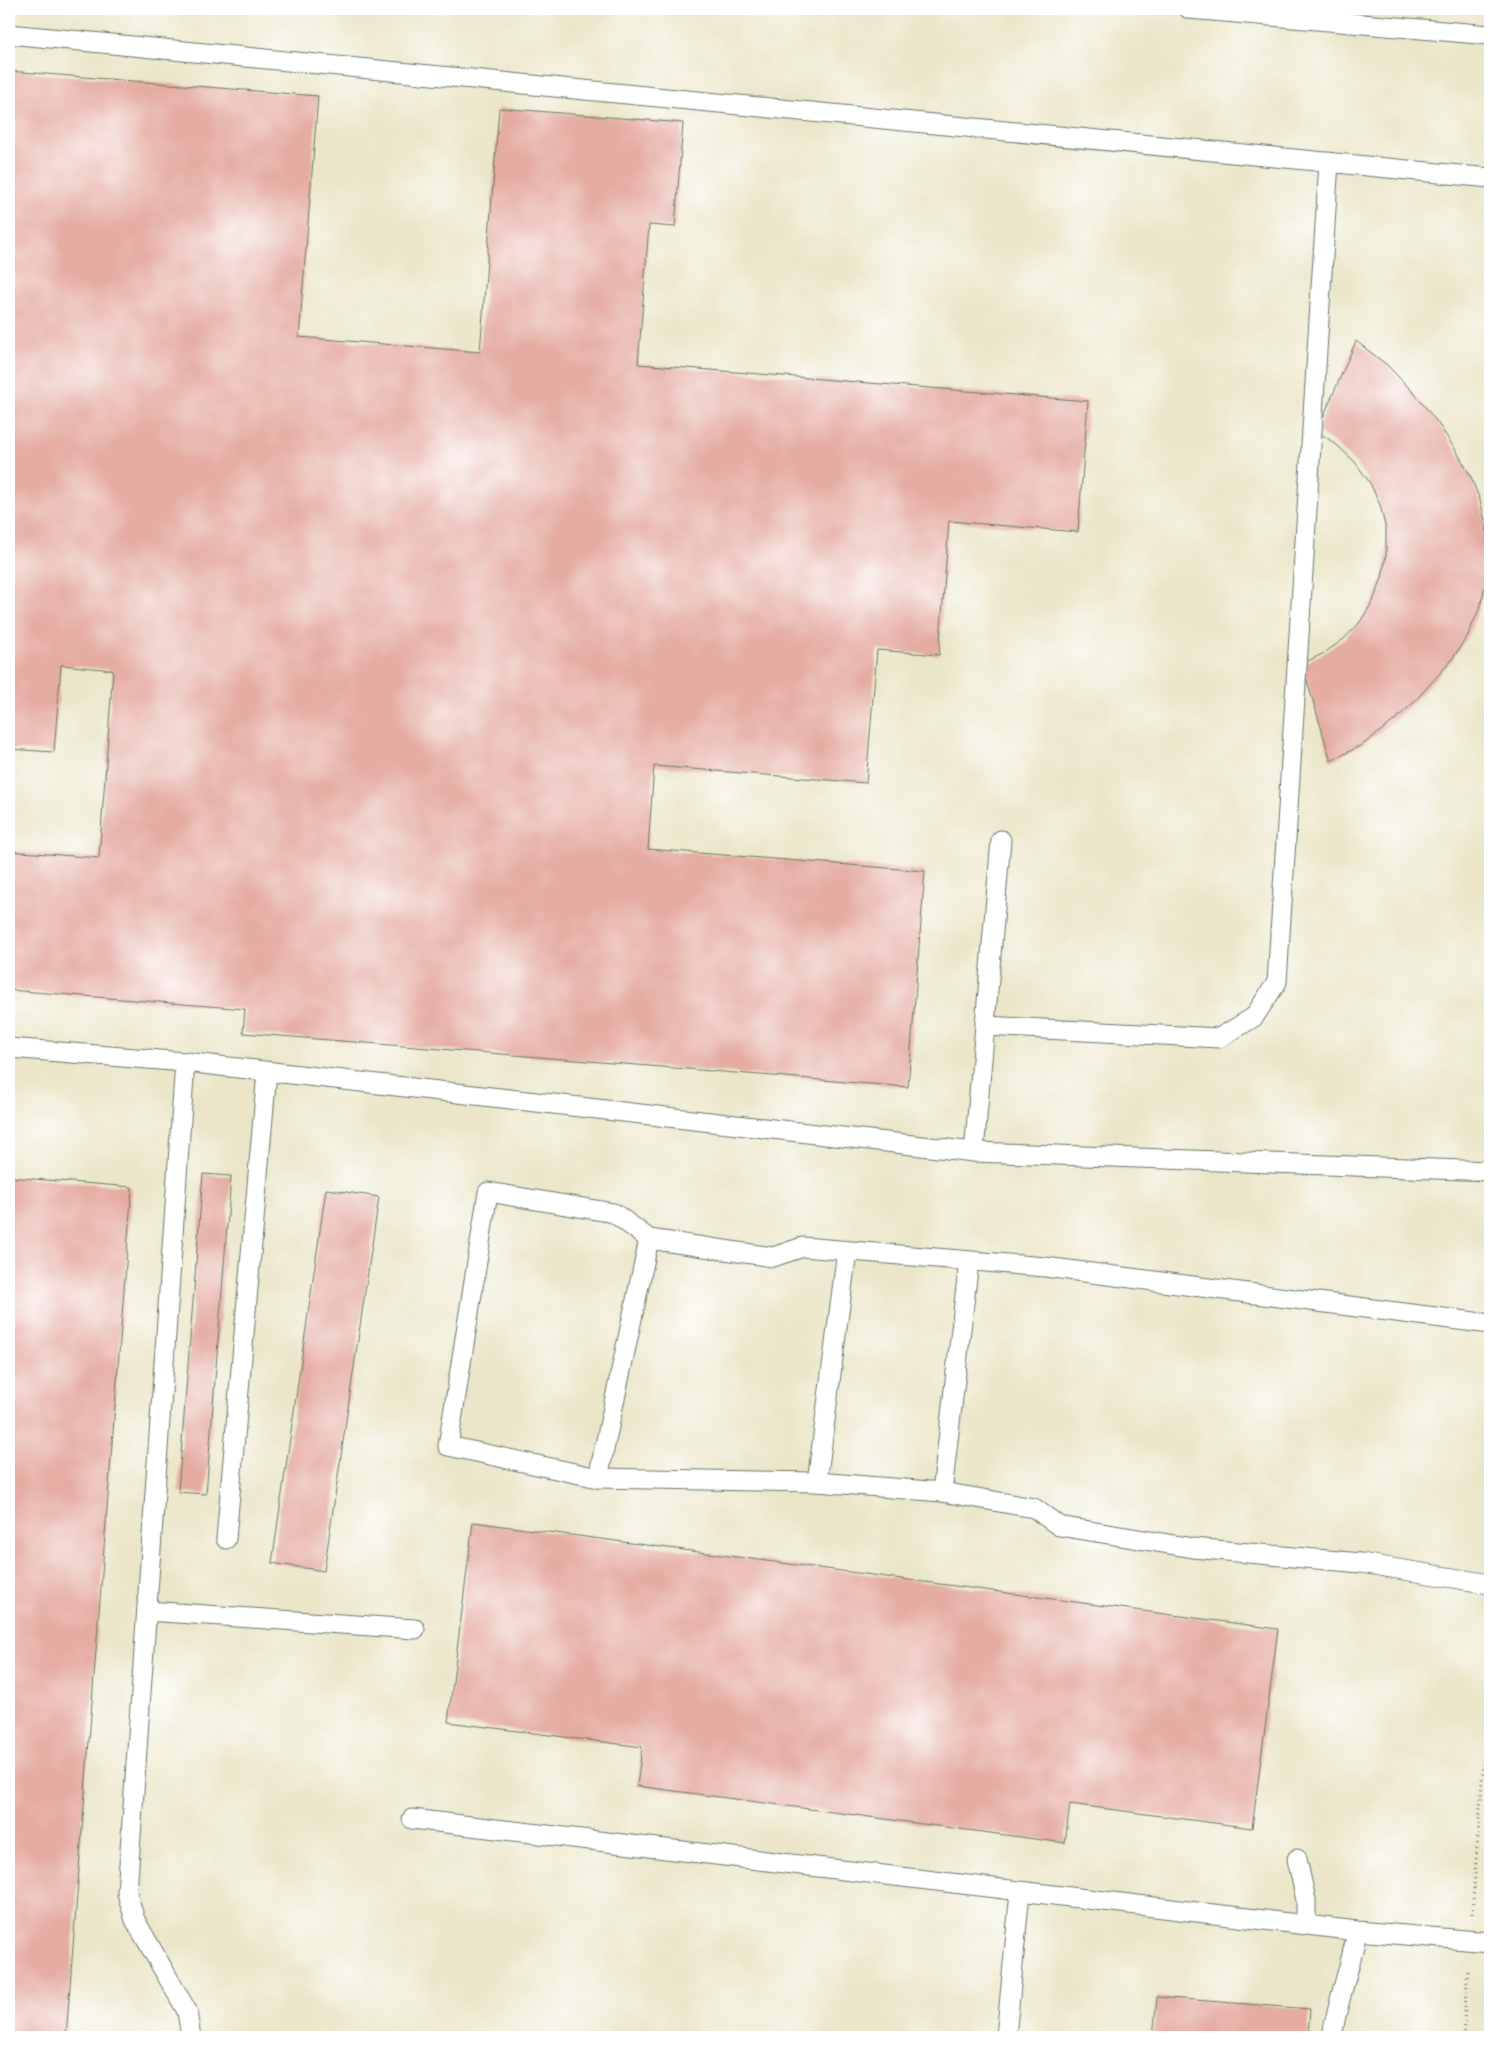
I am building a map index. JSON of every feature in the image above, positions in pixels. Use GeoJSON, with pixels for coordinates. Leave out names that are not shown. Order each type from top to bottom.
{"type":"FeatureCollection","features":[{"type":"Feature","properties":{"kind":"lane"},"geometry":{"type":"LineString","coordinates":[[1189,9],[1490,35]]}},
{"type":"Feature","properties":{"kind":"lane"},"geometry":{"type":"LineString","coordinates":[[9,34],[1490,178]]}},
{"type":"Feature","properties":{"kind":"lane"},"geometry":{"type":"LineString","coordinates":[[985,1026],[1219,1038],[1254,1017],[1277,982],[1329,162]]}},
{"type":"Feature","properties":{"kind":"lane"},"geometry":{"type":"LineString","coordinates":[[974,1152],[1001,840]]}},
{"type":"Feature","properties":{"kind":"lane"},"geometry":{"type":"LineString","coordinates":[[9,1048],[186,1062],[974,1152],[1490,1171]]}},
{"type":"Feature","properties":{"kind":"lane"},"geometry":{"type":"LineString","coordinates":[[186,1062],[127,1893],[135,1920],[187,2011],[190,2037]]}},
{"type":"Feature","properties":{"kind":"lane"},"geometry":{"type":"LineString","coordinates":[[226,1539],[267,1072]]}},
{"type":"Feature","properties":{"kind":"lane"},"geometry":{"type":"LineString","coordinates":[[1490,1324],[1054,1268],[803,1247],[773,1257],[649,1239],[614,1213],[488,1192],[448,1446],[598,1478],[817,1482],[942,1492],[1034,1508],[1059,1526],[1193,1548],[1361,1563],[1490,1584]]}},
{"type":"Feature","properties":{"kind":"lane"},"geometry":{"type":"LineString","coordinates":[[598,1478],[649,1239]]}},
{"type":"Feature","properties":{"kind":"lane"},"geometry":{"type":"LineString","coordinates":[[817,1482],[847,1251]]}},
{"type":"Feature","properties":{"kind":"lane"},"geometry":{"type":"LineString","coordinates":[[942,1492],[969,1261]]}},
{"type":"Feature","properties":{"kind":"lane"},"geometry":{"type":"LineString","coordinates":[[146,1611],[415,1629]]}},
{"type":"Feature","properties":{"kind":"lane"},"geometry":{"type":"LineString","coordinates":[[412,1819],[1357,1931],[1490,1942]]}},
{"type":"Feature","properties":{"kind":"lane"},"geometry":{"type":"LineString","coordinates":[[1297,1859],[1306,1900],[1306,1924]]}},
{"type":"Feature","properties":{"kind":"lane"},"geometry":{"type":"LineString","coordinates":[[1006,2037],[1020,1892]]}},
{"type":"Feature","properties":{"kind":"lane"},"geometry":{"type":"LineString","coordinates":[[1332,2037],[1335,2014],[1343,1983],[1353,1957],[1357,1931]]}},
{"type":"Feature","properties":{"kind":"path"},"geometry":{"type":"LineString","coordinates":[[1463,2037],[1490,1676]]}},
{"type":"Feature","properties":{"kind":"building"},"geometry":{"type":"Polygon","coordinates":[[[9,71],[318,96],[299,337],[480,352],[499,108],[683,123],[675,227],[649,225],[638,364],[1088,401],[1078,532],[949,521],[939,655],[877,650],[866,783],[654,766],[648,849],[925,871],[908,1087],[243,1033],[245,1009],[9,990],[9,851],[99,858],[113,670],[61,665],[54,752],[9,749],[9,71]]]}},
{"type":"Feature","properties":{"kind":"building"},"geometry":{"type":"Polygon","coordinates":[[[1356,341],[1387,365],[1414,393],[1437,422],[1470,475],[1480,500],[1486,525],[1488,551],[1487,578],[1480,607],[1468,635],[1451,661],[1395,720],[1365,743],[1331,761],[1302,664],[1324,653],[1344,639],[1360,622],[1373,601],[1382,578],[1386,555],[1386,530],[1380,505],[1370,483],[1355,462],[1337,445],[1317,431],[1356,341]]]}},
{"type":"Feature","properties":{"kind":"building"},"geometry":{"type":"Polygon","coordinates":[[[203,1174],[231,1176],[206,1494],[178,1492],[203,1174]]]}},
{"type":"Feature","properties":{"kind":"building"},"geometry":{"type":"Polygon","coordinates":[[[9,1177],[132,1187],[66,2037],[9,2037],[9,1177]]]}},
{"type":"Feature","properties":{"kind":"building"},"geometry":{"type":"Polygon","coordinates":[[[326,1189],[379,1197],[324,1571],[272,1563],[326,1189]]]}},
{"type":"Feature","properties":{"kind":"building"},"geometry":{"type":"Polygon","coordinates":[[[473,1522],[1278,1629],[1252,1828],[1070,1804],[1065,1843],[637,1786],[642,1747],[448,1722],[473,1522]]]}},
{"type":"Feature","properties":{"kind":"building"},"geometry":{"type":"Polygon","coordinates":[[[1157,1997],[1310,2009],[1308,2037],[1153,2037],[1157,1997]]]}}]}
